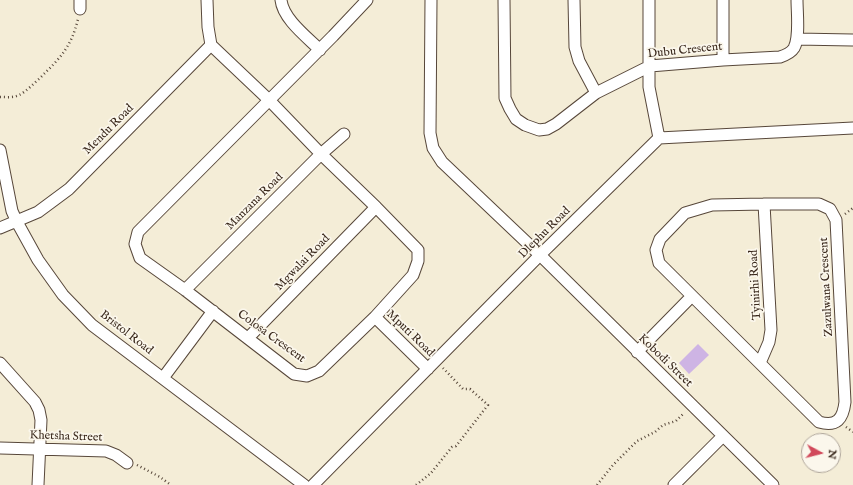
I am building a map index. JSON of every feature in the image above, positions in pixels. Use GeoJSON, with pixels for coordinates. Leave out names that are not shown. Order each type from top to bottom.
{"type":"FeatureCollection","features":[{"type":"Feature","properties":{"kind":"street"},"geometry":{"type":"LineString","coordinates":[[207,0],[208,27],[211,45],[269,100]]}},
{"type":"Feature","properties":{"kind":"street"},"geometry":{"type":"LineString","coordinates":[[281,0],[283,10],[288,18],[320,50]]}},
{"type":"Feature","properties":{"kind":"street","name":"Colosa Crescent"},"geometry":{"type":"LineString","coordinates":[[269,100],[418,250],[418,261],[413,275],[374,317],[319,371],[308,376],[294,374],[213,311],[140,258],[135,244],[138,232],[269,100],[320,50],[367,0]]}},
{"type":"Feature","properties":{"kind":"street","name":"Kobodi Street"},"geometry":{"type":"LineString","coordinates":[[431,0],[430,133],[433,148],[442,162],[540,255],[773,485]]}},
{"type":"Feature","properties":{"kind":"street","name":"Dubu Crescent"},"geometry":{"type":"LineString","coordinates":[[504,0],[505,98],[516,119],[525,125],[539,130],[547,129],[556,124],[596,93],[650,66],[780,57],[787,55],[792,50],[797,39]]}},
{"type":"Feature","properties":{"kind":"street"},"geometry":{"type":"LineString","coordinates":[[574,0],[575,47],[579,61],[596,93]]}},
{"type":"Feature","properties":{"kind":"street"},"geometry":{"type":"LineString","coordinates":[[648,0],[650,66],[649,87],[660,138],[853,128]]}},
{"type":"Feature","properties":{"kind":"street"},"geometry":{"type":"LineString","coordinates":[[723,60],[724,0]]}},
{"type":"Feature","properties":{"kind":"street"},"geometry":{"type":"LineString","coordinates":[[797,0],[797,39],[852,40]]}},
{"type":"Feature","properties":{"kind":"street","name":"Mendu Road"},"geometry":{"type":"LineString","coordinates":[[0,228],[38,212],[69,189],[211,45]]}},
{"type":"Feature","properties":{"kind":"street","name":"Manzana Road"},"geometry":{"type":"LineString","coordinates":[[185,290],[321,154],[344,134]]}},
{"type":"Feature","properties":{"kind":"street","name":"Dlephu Road"},"geometry":{"type":"LineString","coordinates":[[313,485],[540,255],[660,138]]}},
{"type":"Feature","properties":{"kind":"street","name":"Bristol Road"},"geometry":{"type":"LineString","coordinates":[[0,150],[12,211],[38,260],[64,295],[92,325],[304,485]]}},
{"type":"Feature","properties":{"kind":"street","name":"Tyinirhi Road"},"geometry":{"type":"LineString","coordinates":[[760,363],[768,342],[771,324],[764,204]]}},
{"type":"Feature","properties":{"kind":"street","name":"Zazulwana Crescent"},"geometry":{"type":"LineString","coordinates":[[818,204],[830,209],[836,220],[845,402],[844,412],[837,421],[826,424],[819,422],[692,296],[659,263],[656,250],[660,239],[685,213],[712,205],[818,204]]}},
{"type":"Feature","properties":{"kind":"street","name":"Mgwalai Road"},"geometry":{"type":"LineString","coordinates":[[248,338],[376,207]]}},
{"type":"Feature","properties":{"kind":"street"},"geometry":{"type":"LineString","coordinates":[[637,352],[692,296]]}},
{"type":"Feature","properties":{"kind":"street"},"geometry":{"type":"LineString","coordinates":[[163,378],[213,311]]}},
{"type":"Feature","properties":{"kind":"street","name":"Mputi Road"},"geometry":{"type":"LineString","coordinates":[[374,317],[428,369]]}},
{"type":"Feature","properties":{"kind":"street"},"geometry":{"type":"LineString","coordinates":[[0,363],[35,402],[39,410],[41,420],[38,485]]}},
{"type":"Feature","properties":{"kind":"street"},"geometry":{"type":"LineString","coordinates":[[674,485],[723,436]]}},
{"type":"Feature","properties":{"kind":"street","name":"Khetsha Street"},"geometry":{"type":"LineString","coordinates":[[0,448],[106,451],[116,454],[127,463]]}},
{"type":"Feature","properties":{"kind":"path"},"geometry":{"type":"LineString","coordinates":[[0,97],[18,96],[34,84],[55,64],[67,49],[75,32],[80,4]]}},
{"type":"Feature","properties":{"kind":"path"},"geometry":{"type":"LineString","coordinates":[[416,485],[431,473],[452,447],[456,446],[488,405],[470,389],[463,389],[436,361]]}},
{"type":"Feature","properties":{"kind":"path"},"geometry":{"type":"LineString","coordinates":[[597,485],[613,465],[637,441],[655,432],[663,425],[676,421],[691,405]]}},
{"type":"Feature","properties":{"kind":"path"},"geometry":{"type":"LineString","coordinates":[[127,463],[139,466],[160,477],[171,485]]}},
{"type":"Feature","properties":{"kind":"building"},"geometry":{"type":"Polygon","coordinates":[[[698,344],[709,355],[689,374],[679,363],[698,344]]]}}]}
